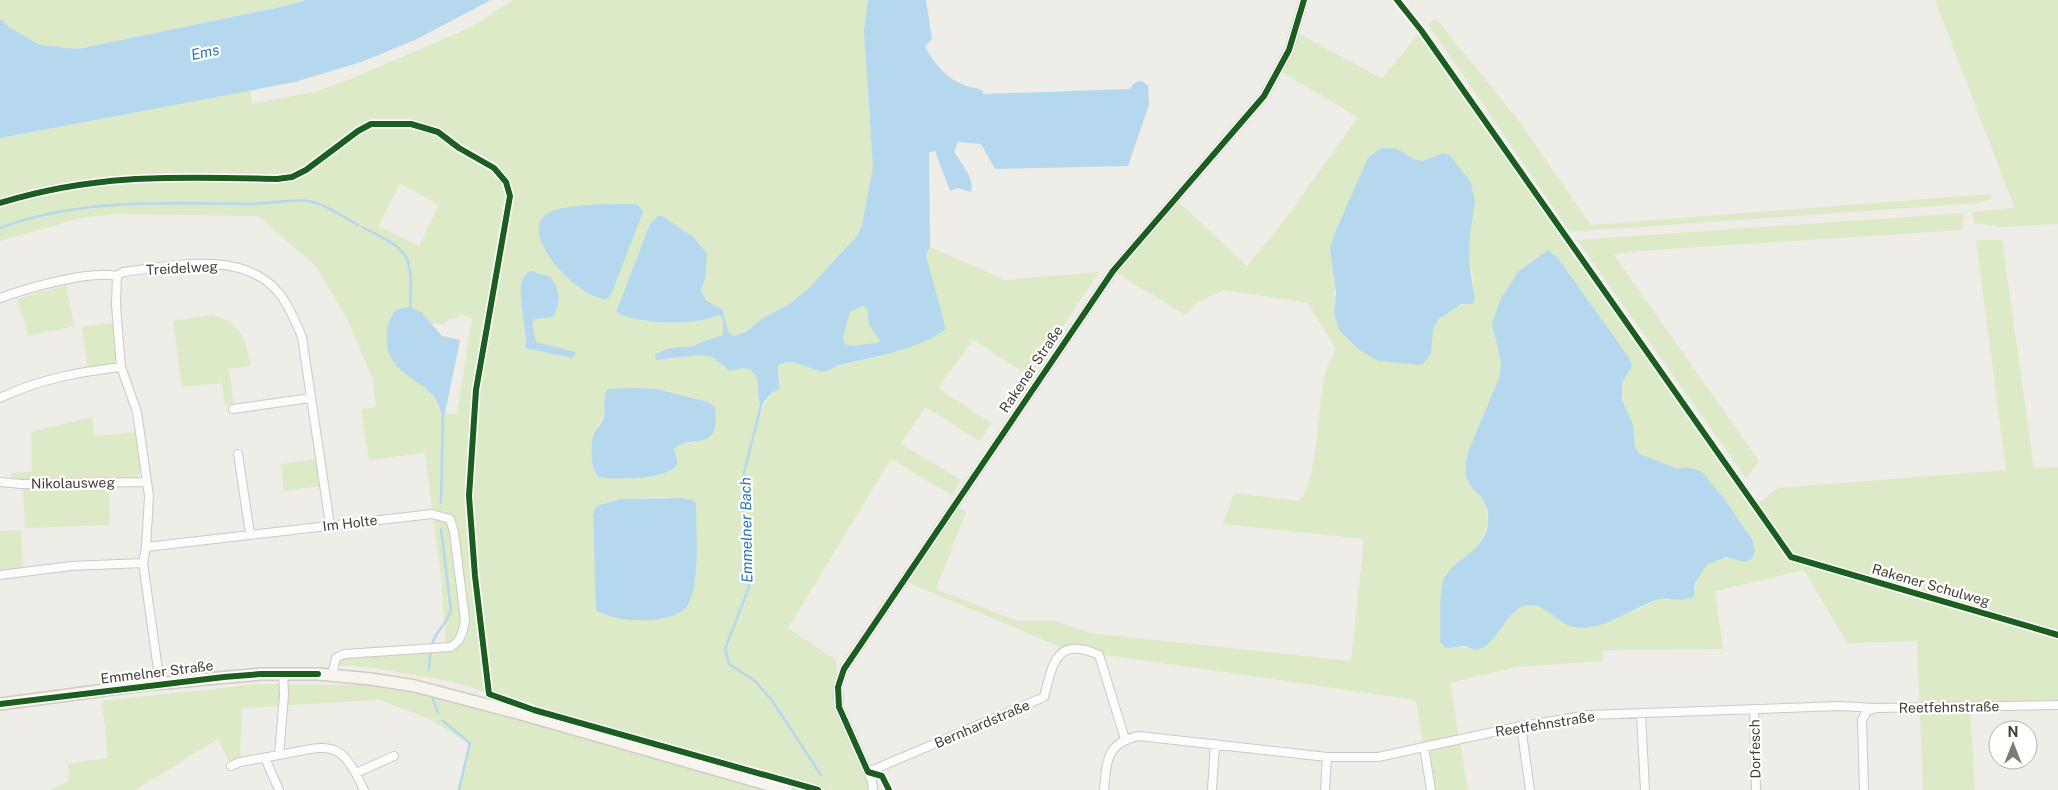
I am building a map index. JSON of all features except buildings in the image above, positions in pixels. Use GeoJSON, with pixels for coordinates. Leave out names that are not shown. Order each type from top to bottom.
{"type":"FeatureCollection","features":[{"type":"Feature","properties":{"kind":"street","name":"Rakener Straße"},"geometry":{"type":"LineString","coordinates":[[873,790],[868,772],[839,707],[838,687],[844,669],[1113,271],[1264,96],[1290,50],[1304,0]]}},
{"type":"Feature","properties":{"kind":"street","name":"Treidelweg"},"geometry":{"type":"LineString","coordinates":[[0,298],[82,278],[107,274],[117,276],[123,272],[193,264],[219,264],[256,275],[278,292],[294,318],[306,354],[330,525]]}},
{"type":"Feature","properties":{"kind":"street"},"geometry":{"type":"LineString","coordinates":[[117,276],[116,305],[121,366],[137,412],[148,496],[146,547],[143,563],[160,684]]}},
{"type":"Feature","properties":{"kind":"street"},"geometry":{"type":"LineString","coordinates":[[0,398],[33,384],[57,377],[121,366]]}},
{"type":"Feature","properties":{"kind":"street"},"geometry":{"type":"LineString","coordinates":[[233,409],[312,398]]}},
{"type":"Feature","properties":{"kind":"street"},"geometry":{"type":"LineString","coordinates":[[238,454],[250,534]]}},
{"type":"Feature","properties":{"kind":"street","name":"Nikolausweg"},"geometry":{"type":"LineString","coordinates":[[0,482],[21,484],[146,482]]}},
{"type":"Feature","properties":{"kind":"street","name":"Im Holte"},"geometry":{"type":"LineString","coordinates":[[146,547],[432,514],[450,519],[454,532],[465,620],[463,631],[456,644],[450,647],[427,647],[339,656],[333,665],[332,675]]}},
{"type":"Feature","properties":{"kind":"street"},"geometry":{"type":"LineString","coordinates":[[0,575],[71,566],[143,563]]}},
{"type":"Feature","properties":{"kind":"street","name":"Bernhardstraße"},"geometry":{"type":"LineString","coordinates":[[868,772],[1044,697],[1053,664],[1057,656],[1065,649],[1084,649],[1099,655],[1125,739]]}},
{"type":"Feature","properties":{"kind":"street"},"geometry":{"type":"LineString","coordinates":[[279,755],[284,695],[283,673]]}},
{"type":"Feature","properties":{"kind":"street","name":"Emmelner Straße"},"geometry":{"type":"LineString","coordinates":[[0,704],[160,684],[283,673],[332,675],[415,686],[525,715],[787,790]]}},
{"type":"Feature","properties":{"kind":"street","name":"Reetfehnstraße"},"geometry":{"type":"LineString","coordinates":[[1125,739],[1139,736],[1327,757],[1378,757],[1521,726],[1589,715],[1840,706],[1876,708],[2058,704]]}},
{"type":"Feature","properties":{"kind":"street"},"geometry":{"type":"LineString","coordinates":[[1864,790],[1862,720],[1867,711],[1876,708]]}},
{"type":"Feature","properties":{"kind":"street","name":"Dorfesch"},"geometry":{"type":"LineString","coordinates":[[1754,709],[1756,790]]}},
{"type":"Feature","properties":{"kind":"street"},"geometry":{"type":"LineString","coordinates":[[1641,714],[1645,790]]}},
{"type":"Feature","properties":{"kind":"street"},"geometry":{"type":"LineString","coordinates":[[1521,726],[1530,790]]}},
{"type":"Feature","properties":{"kind":"street"},"geometry":{"type":"LineString","coordinates":[[1104,790],[1109,755],[1117,744],[1125,739]]}},
{"type":"Feature","properties":{"kind":"street"},"geometry":{"type":"LineString","coordinates":[[1212,790],[1214,744]]}},
{"type":"Feature","properties":{"kind":"street"},"geometry":{"type":"LineString","coordinates":[[231,766],[240,762],[321,747],[330,748],[347,758],[364,790]]}},
{"type":"Feature","properties":{"kind":"street"},"geometry":{"type":"LineString","coordinates":[[1424,747],[1431,790]]}},
{"type":"Feature","properties":{"kind":"street"},"geometry":{"type":"LineString","coordinates":[[356,773],[394,756]]}},
{"type":"Feature","properties":{"kind":"street"},"geometry":{"type":"LineString","coordinates":[[1325,790],[1327,757]]}},
{"type":"Feature","properties":{"kind":"street"},"geometry":{"type":"LineString","coordinates":[[265,758],[279,790]]}},
{"type":"Feature","properties":{"kind":"green space"},"geometry":{"type":"Polygon","coordinates":[[[0,0],[305,0],[290,5],[78,49],[40,45],[9,27],[0,19],[0,0]]]}},
{"type":"Feature","properties":{"kind":"green space"},"geometry":{"type":"Polygon","coordinates":[[[514,0],[868,0],[864,31],[873,167],[862,225],[857,236],[810,287],[790,304],[735,336],[729,333],[722,309],[707,301],[701,291],[705,274],[692,236],[662,216],[655,218],[650,224],[616,312],[638,320],[652,322],[696,321],[718,315],[723,319],[723,335],[698,343],[695,346],[670,348],[655,354],[662,359],[673,359],[694,354],[712,357],[730,371],[743,368],[751,370],[758,383],[758,396],[761,405],[759,419],[765,403],[781,384],[778,366],[783,363],[800,364],[822,372],[909,348],[946,329],[926,255],[930,247],[1005,280],[1099,272],[1030,376],[973,340],[938,388],[991,423],[980,441],[925,407],[901,444],[961,480],[952,496],[891,459],[788,628],[836,660],[839,707],[873,790],[830,790],[828,786],[829,790],[457,790],[469,744],[432,720],[380,700],[242,708],[240,762],[231,766],[218,739],[135,790],[50,790],[69,781],[68,763],[108,758],[102,701],[258,684],[366,685],[412,692],[534,724],[535,707],[534,710],[527,708],[471,687],[369,667],[333,665],[339,656],[446,650],[441,577],[425,453],[369,460],[361,409],[376,407],[373,380],[348,321],[316,266],[258,216],[115,214],[81,218],[0,241],[0,138],[251,90],[252,104],[318,91],[469,28],[514,0]],[[400,183],[378,226],[419,246],[439,205],[400,183]],[[629,204],[561,209],[544,250],[576,286],[601,299],[629,204]],[[554,282],[521,301],[528,334],[525,348],[572,358],[574,352],[536,342],[532,323],[535,319],[553,316],[559,293],[554,282]],[[420,312],[392,361],[428,390],[438,404],[441,413],[457,414],[472,318],[460,314],[458,318],[449,319],[445,324],[431,324],[420,312]],[[636,388],[605,410],[593,440],[592,457],[595,473],[598,477],[623,479],[656,475],[674,456],[674,449],[679,445],[694,443],[711,435],[716,416],[696,398],[657,389],[636,388]],[[665,497],[620,499],[597,506],[593,514],[596,610],[624,619],[661,619],[691,596],[696,576],[696,503],[693,500],[665,497]]]}},
{"type":"Feature","properties":{"kind":"green space"},"geometry":{"type":"Polygon","coordinates":[[[1935,0],[2058,0],[2058,224],[2000,227],[1974,223],[1972,212],[2013,208],[2013,204],[1935,0]]]}},
{"type":"Feature","properties":{"kind":"green space"},"geometry":{"type":"Polygon","coordinates":[[[1436,19],[1516,117],[1591,225],[1991,194],[1991,199],[1976,203],[1570,232],[1428,24],[1436,19]]]}},
{"type":"Feature","properties":{"kind":"green space"},"geometry":{"type":"Polygon","coordinates":[[[1421,30],[1790,557],[1796,559],[1759,503],[1778,488],[2006,470],[1976,240],[2002,240],[2034,468],[2058,467],[2058,705],[1970,706],[1975,790],[1923,790],[1917,641],[1847,643],[1804,570],[1715,591],[1723,649],[1603,650],[1602,661],[1516,667],[1450,683],[1468,790],[1431,790],[1416,700],[1065,649],[902,580],[955,504],[966,512],[936,589],[1017,621],[1055,621],[1090,633],[1351,661],[1364,539],[1223,524],[1234,493],[1299,501],[1306,491],[1314,460],[1322,387],[1328,365],[1336,349],[1308,303],[1224,290],[1197,302],[1186,315],[1113,271],[1175,199],[1247,266],[1284,221],[1358,117],[1280,71],[1296,32],[1382,79],[1421,30]],[[1398,149],[1350,200],[1336,230],[1334,313],[1433,329],[1440,319],[1450,311],[1466,304],[1472,304],[1474,290],[1469,238],[1475,201],[1443,154],[1430,159],[1420,160],[1410,157],[1398,149]],[[1548,250],[1519,271],[1492,324],[1501,362],[1499,378],[1468,452],[1472,486],[1486,504],[1488,521],[1480,545],[1448,573],[1454,646],[1477,649],[1486,645],[1514,613],[1522,607],[1531,605],[1541,607],[1567,625],[1613,621],[1659,599],[1668,600],[1696,590],[1697,579],[1708,565],[1725,558],[1752,559],[1755,550],[1753,541],[1693,468],[1678,469],[1670,467],[1646,457],[1636,449],[1621,387],[1625,375],[1630,370],[1630,359],[1557,257],[1548,250]]]}},
{"type":"Feature","properties":{"kind":"green space"},"geometry":{"type":"Polygon","coordinates":[[[1964,213],[1962,230],[1638,251],[1614,255],[1759,461],[1746,478],[1577,240],[1964,213]]]}},
{"type":"Feature","properties":{"kind":"green space"},"geometry":{"type":"Polygon","coordinates":[[[66,285],[74,326],[29,336],[17,299],[66,285]]]}},
{"type":"Feature","properties":{"kind":"green space"},"geometry":{"type":"Polygon","coordinates":[[[863,306],[867,308],[869,325],[880,341],[857,345],[845,344],[843,337],[850,312],[863,306]]]}},
{"type":"Feature","properties":{"kind":"green space"},"geometry":{"type":"Polygon","coordinates":[[[212,315],[222,318],[236,328],[244,340],[249,356],[251,366],[229,369],[234,404],[225,405],[222,383],[182,387],[173,321],[212,315]]]}},
{"type":"Feature","properties":{"kind":"green space"},"geometry":{"type":"Polygon","coordinates":[[[113,323],[119,355],[115,363],[88,368],[82,327],[113,323]]]}},
{"type":"Feature","properties":{"kind":"green space"},"geometry":{"type":"Polygon","coordinates":[[[92,417],[95,436],[136,432],[142,471],[134,479],[23,481],[11,478],[11,473],[32,471],[31,432],[92,417]]]}},
{"type":"Feature","properties":{"kind":"green space"},"geometry":{"type":"Polygon","coordinates":[[[317,459],[321,486],[284,491],[281,464],[317,459]]]}},
{"type":"Feature","properties":{"kind":"green space"},"geometry":{"type":"Polygon","coordinates":[[[109,488],[110,525],[25,528],[23,489],[109,488]]]}},
{"type":"Feature","properties":{"kind":"green space"},"geometry":{"type":"Polygon","coordinates":[[[21,530],[23,568],[0,570],[0,531],[21,530]]]}},
{"type":"Feature","properties":{"kind":"water","name":"Ems"},"geometry":{"type":"Polygon","coordinates":[[[305,0],[491,0],[415,40],[361,62],[295,82],[0,138],[0,19],[9,27],[40,45],[78,49],[290,5],[305,0]]]}},
{"type":"Feature","properties":{"kind":"water"},"geometry":{"type":"Polygon","coordinates":[[[868,0],[926,0],[932,39],[925,47],[937,65],[946,74],[964,85],[983,91],[983,94],[1130,89],[1134,83],[1141,81],[1148,85],[1149,105],[1128,166],[995,169],[981,144],[958,142],[954,152],[964,166],[972,187],[971,192],[957,188],[950,191],[935,151],[929,152],[930,247],[926,255],[946,329],[909,348],[840,365],[822,372],[800,364],[783,363],[778,366],[779,389],[772,393],[761,405],[758,396],[757,379],[751,370],[743,368],[730,371],[712,357],[699,355],[656,360],[655,354],[670,348],[695,346],[698,343],[723,335],[723,319],[719,315],[696,321],[652,322],[638,320],[616,312],[650,224],[658,216],[662,216],[692,236],[707,253],[705,279],[701,291],[707,301],[722,309],[729,333],[735,336],[747,331],[763,318],[790,304],[810,287],[857,236],[862,225],[873,167],[864,31],[868,0]],[[863,306],[850,312],[843,337],[845,344],[857,345],[880,341],[869,325],[867,308],[863,306]]]}},
{"type":"Feature","properties":{"kind":"water"},"geometry":{"type":"Polygon","coordinates":[[[1381,148],[1398,149],[1413,159],[1423,161],[1443,153],[1450,155],[1471,183],[1475,201],[1469,243],[1470,268],[1475,300],[1472,304],[1461,304],[1439,319],[1433,329],[1431,353],[1422,365],[1378,361],[1357,348],[1339,330],[1334,313],[1336,293],[1330,249],[1336,230],[1368,158],[1381,148]]]}},
{"type":"Feature","properties":{"kind":"water"},"geometry":{"type":"Polygon","coordinates":[[[587,205],[638,205],[643,212],[611,295],[607,299],[595,297],[567,278],[555,264],[545,249],[539,235],[540,222],[548,213],[564,208],[587,205]]]}},
{"type":"Feature","properties":{"kind":"water"},"geometry":{"type":"Polygon","coordinates":[[[1548,250],[1557,257],[1630,359],[1632,366],[1622,383],[1622,399],[1633,425],[1635,447],[1640,454],[1678,469],[1687,467],[1701,471],[1723,497],[1753,541],[1755,550],[1752,559],[1745,562],[1726,557],[1707,565],[1695,583],[1694,597],[1688,599],[1656,600],[1606,623],[1585,628],[1568,625],[1536,606],[1524,606],[1512,614],[1485,646],[1476,650],[1464,646],[1446,648],[1440,642],[1443,581],[1454,566],[1481,541],[1486,533],[1488,522],[1488,513],[1484,501],[1467,479],[1466,469],[1468,452],[1499,378],[1501,362],[1492,324],[1500,300],[1519,271],[1548,250]]]}},
{"type":"Feature","properties":{"kind":"water"},"geometry":{"type":"Polygon","coordinates":[[[531,271],[550,277],[559,296],[553,317],[535,319],[532,323],[536,342],[575,352],[572,358],[525,348],[521,284],[525,276],[531,271]]]}},
{"type":"Feature","properties":{"kind":"water"},"geometry":{"type":"Polygon","coordinates":[[[410,307],[421,312],[442,336],[460,340],[445,413],[441,413],[437,401],[430,392],[402,371],[394,363],[389,353],[387,331],[393,313],[410,307]]]}},
{"type":"Feature","properties":{"kind":"water"},"geometry":{"type":"Polygon","coordinates":[[[607,389],[657,389],[708,402],[715,407],[716,422],[713,432],[703,440],[688,442],[674,449],[677,464],[664,473],[640,478],[598,477],[592,463],[592,444],[594,434],[604,417],[604,399],[607,389]]]}},
{"type":"Feature","properties":{"kind":"water"},"geometry":{"type":"Polygon","coordinates":[[[680,498],[693,500],[696,503],[696,571],[691,597],[684,610],[664,618],[635,620],[608,616],[596,610],[593,514],[597,506],[620,499],[680,498]]]}},
{"type":"Feature","properties":{"kind":"waterway"},"geometry":{"type":"LineString","coordinates":[[0,228],[30,218],[61,211],[123,204],[249,204],[287,201],[307,201],[320,204],[358,225]]}},
{"type":"Feature","properties":{"kind":"waterway"},"geometry":{"type":"LineString","coordinates":[[362,227],[391,243],[406,257],[411,277],[410,311]]}},
{"type":"Feature","properties":{"kind":"waterway","name":"Emmelner Bach"},"geometry":{"type":"LineString","coordinates":[[762,402],[744,473],[743,497],[749,587],[725,649],[729,664],[755,681],[771,699],[821,775]]}},
{"type":"Feature","properties":{"kind":"waterway"},"geometry":{"type":"LineString","coordinates":[[441,503],[443,412]]}},
{"type":"Feature","properties":{"kind":"waterway"},"geometry":{"type":"LineString","coordinates":[[429,670],[434,639],[451,611],[441,529]]}},
{"type":"Feature","properties":{"kind":"waterway"},"geometry":{"type":"LineString","coordinates":[[433,699],[438,713]]}},
{"type":"Feature","properties":{"kind":"waterway"},"geometry":{"type":"LineString","coordinates":[[443,721],[470,743],[459,790]]}},
{"type":"Feature","properties":{"kind":"cycle path"},"geometry":{"type":"LineString","coordinates":[[889,790],[882,776],[868,772],[839,707],[838,687],[844,669],[1113,271],[1264,96],[1289,50],[1304,0]]}},
{"type":"Feature","properties":{"kind":"cycle path","name":"Rakener Schulweg"},"geometry":{"type":"LineString","coordinates":[[1397,0],[1421,30],[1791,557],[2058,635]]}},
{"type":"Feature","properties":{"kind":"cycle path"},"geometry":{"type":"LineString","coordinates":[[0,203],[36,193],[104,182],[171,178],[277,179],[292,177],[306,170],[358,131],[371,124],[411,124],[438,132],[459,148],[494,168],[506,182],[510,196],[476,390],[469,496],[475,576],[489,694],[534,710],[818,790]]}},
{"type":"Feature","properties":{"kind":"cycle path"},"geometry":{"type":"LineString","coordinates":[[0,704],[224,677],[261,674],[318,674]]}}]}
